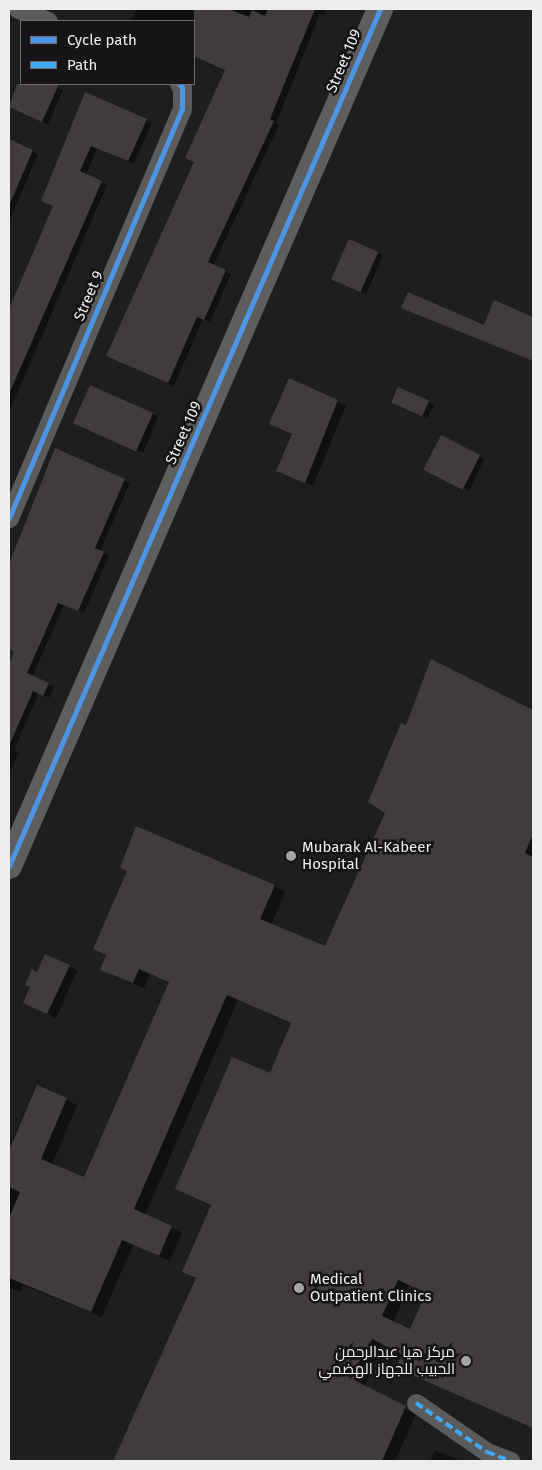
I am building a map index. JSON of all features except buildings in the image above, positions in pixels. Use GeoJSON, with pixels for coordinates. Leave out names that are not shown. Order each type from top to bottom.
{"type":"FeatureCollection","features":[{"type":"Feature","properties":{"kind":"street"},"geometry":{"type":"LineString","coordinates":[[9,14],[11,9]]}},
{"type":"Feature","properties":{"kind":"street"},"geometry":{"type":"LineString","coordinates":[[18,9],[46,20]]}},
{"type":"Feature","properties":{"kind":"street","name":"Street 109"},"geometry":{"type":"LineString","coordinates":[[9,866],[380,9]]}},
{"type":"Feature","properties":{"kind":"street","name":"Street 9"},"geometry":{"type":"LineString","coordinates":[[9,518],[182,108],[182,87],[180,85]]}},
{"type":"Feature","properties":{"kind":"street"},"geometry":{"type":"LineString","coordinates":[[416,1403],[487,1452],[510,1461]]}},
{"type":"Feature","properties":{"kind":"marked path"},"geometry":{"type":"LineString","coordinates":[[416,1403],[487,1452],[510,1461]]}},
{"type":"Feature","properties":{"kind":"cycle path"},"geometry":{"type":"LineString","coordinates":[[9,866],[380,9]]}},
{"type":"Feature","properties":{"kind":"cycle path"},"geometry":{"type":"LineString","coordinates":[[9,518],[182,109],[182,87],[180,85]]}},
{"type":"Feature","properties":{"kind":"place","name":"Mubarak Al-Kabeer Hospital"},"geometry":{"type":"Point","coordinates":[291,856]}},
{"type":"Feature","properties":{"kind":"place","name":"Medical Outpatient Clinics"},"geometry":{"type":"Point","coordinates":[299,1288]}},
{"type":"Feature","properties":{"kind":"place","name":"مركز هيا عبدالرحمن الحبيب للجهاز الهضمي"},"geometry":{"type":"Point","coordinates":[466,1361]}}]}
